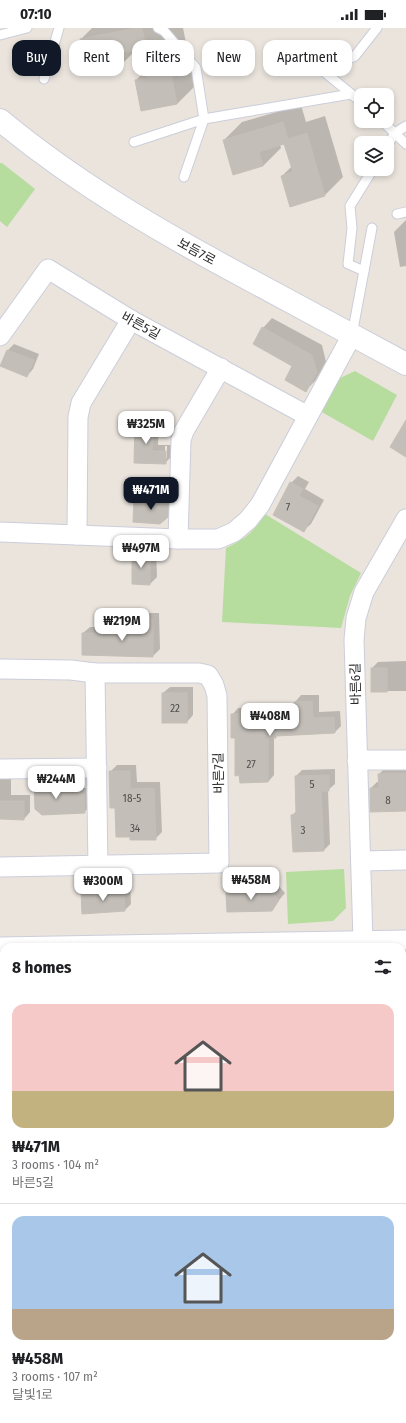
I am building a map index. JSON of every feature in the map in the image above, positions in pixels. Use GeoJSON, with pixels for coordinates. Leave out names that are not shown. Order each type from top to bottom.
{"type":"FeatureCollection","features":[{"type":"Feature","properties":{"kind":"street","name":"보듬7로"},"geometry":{"type":"LineString","coordinates":[[0,122],[103,195],[163,232],[406,364]]}},
{"type":"Feature","properties":{"kind":"street","name":"바른5길"},"geometry":{"type":"LineString","coordinates":[[0,336],[48,269],[130,320],[308,416]]}},
{"type":"Feature","properties":{"kind":"street"},"geometry":{"type":"LineString","coordinates":[[77,535],[78,417],[81,403],[130,320]]}},
{"type":"Feature","properties":{"kind":"street"},"geometry":{"type":"LineString","coordinates":[[0,532],[178,539],[218,539],[234,532],[248,520],[260,505],[352,335]]}},
{"type":"Feature","properties":{"kind":"street"},"geometry":{"type":"LineString","coordinates":[[178,539],[181,440],[184,431],[221,368]]}},
{"type":"Feature","properties":{"kind":"street","name":"바른6길"},"geometry":{"type":"LineString","coordinates":[[363,941],[354,640],[356,618],[364,592],[406,520]]}},
{"type":"Feature","properties":{"kind":"street","name":"바른7길"},"geometry":{"type":"LineString","coordinates":[[0,669],[71,670],[95,673],[199,673],[208,675],[214,685],[217,696],[219,863],[0,867]]}},
{"type":"Feature","properties":{"kind":"street"},"geometry":{"type":"LineString","coordinates":[[95,673],[98,866]]}},
{"type":"Feature","properties":{"kind":"street"},"geometry":{"type":"LineString","coordinates":[[357,760],[406,760]]}},
{"type":"Feature","properties":{"kind":"street"},"geometry":{"type":"LineString","coordinates":[[0,769],[96,768]]}},
{"type":"Feature","properties":{"kind":"street"},"geometry":{"type":"LineString","coordinates":[[360,861],[406,860]]}},
{"type":"Feature","properties":{"kind":"street"},"geometry":{"type":"LineString","coordinates":[[297,943],[406,940]]}},
{"type":"Feature","properties":{"kind":"lane"},"geometry":{"type":"LineString","coordinates":[[0,35],[27,28]]}},
{"type":"Feature","properties":{"kind":"lane"},"geometry":{"type":"LineString","coordinates":[[44,79],[59,28]]}},
{"type":"Feature","properties":{"kind":"lane"},"geometry":{"type":"LineString","coordinates":[[158,28],[164,31],[196,68],[204,119],[184,177]]}},
{"type":"Feature","properties":{"kind":"lane"},"geometry":{"type":"LineString","coordinates":[[354,96],[322,70],[355,56],[377,28]]}},
{"type":"Feature","properties":{"kind":"lane"},"geometry":{"type":"LineString","coordinates":[[134,142],[204,119],[351,94]]}},
{"type":"Feature","properties":{"kind":"lane"},"geometry":{"type":"LineString","coordinates":[[393,136],[395,133],[406,126]]}},
{"type":"Feature","properties":{"kind":"lane"},"geometry":{"type":"LineString","coordinates":[[390,128],[406,144]]}},
{"type":"Feature","properties":{"kind":"lane"},"geometry":{"type":"LineString","coordinates":[[364,271],[348,264],[352,228],[350,206],[369,176]]}},
{"type":"Feature","properties":{"kind":"lane"},"geometry":{"type":"LineString","coordinates":[[352,335],[372,228]]}},
{"type":"Feature","properties":{"kind":"green space"},"geometry":{"type":"Polygon","coordinates":[[[0,163],[35,189],[7,227],[0,221],[0,163]]]}},
{"type":"Feature","properties":{"kind":"green space"},"geometry":{"type":"Polygon","coordinates":[[[355,371],[397,395],[373,441],[320,411],[338,379],[355,371]]]}},
{"type":"Feature","properties":{"kind":"green space"},"geometry":{"type":"Polygon","coordinates":[[[265,514],[361,573],[350,596],[341,628],[222,622],[226,548],[248,534],[257,526],[265,514]]]}},
{"type":"Feature","properties":{"kind":"green space"},"geometry":{"type":"Polygon","coordinates":[[[344,869],[346,908],[333,921],[288,924],[286,872],[344,869]]]}},
{"type":"Feature","properties":{"kind":"building"},"geometry":{"type":"Polygon","coordinates":[[[142,28],[144,40],[132,40],[132,51],[124,52],[124,40],[80,39],[142,28]]]}},
{"type":"Feature","properties":{"kind":"building"},"geometry":{"type":"Polygon","coordinates":[[[147,76],[172,76],[177,104],[141,111],[135,80],[147,78],[147,76]]]}},
{"type":"Feature","properties":{"kind":"building"},"geometry":{"type":"Polygon","coordinates":[[[283,122],[288,139],[307,133],[325,196],[290,207],[281,176],[293,172],[284,144],[259,152],[263,166],[233,175],[223,140],[283,122]]]}},
{"type":"Feature","properties":{"kind":"building"},"geometry":{"type":"Polygon","coordinates":[[[262,327],[312,355],[317,372],[306,392],[285,380],[292,366],[253,344],[262,327]]]}},
{"type":"Feature","properties":{"kind":"building"},"geometry":{"type":"Polygon","coordinates":[[[7,350],[34,360],[27,377],[0,366],[7,350]]]}},
{"type":"Feature","properties":{"kind":"building"},"geometry":{"type":"Polygon","coordinates":[[[406,420],[406,457],[390,447],[406,420]]]}},
{"type":"Feature","properties":{"kind":"building"},"geometry":{"type":"Polygon","coordinates":[[[135,421],[153,421],[152,451],[166,451],[166,464],[134,463],[135,421]]]}},
{"type":"Feature","properties":{"kind":"building"},"geometry":{"type":"Polygon","coordinates":[[[290,482],[303,489],[299,496],[318,506],[304,532],[273,515],[290,482]]]}},
{"type":"Feature","properties":{"kind":"building"},"geometry":{"type":"Polygon","coordinates":[[[168,496],[168,517],[160,524],[133,522],[134,499],[156,500],[158,497],[168,496]]]}},
{"type":"Feature","properties":{"kind":"building"},"geometry":{"type":"Polygon","coordinates":[[[132,554],[150,554],[150,585],[132,584],[132,554]]]}},
{"type":"Feature","properties":{"kind":"building"},"geometry":{"type":"Polygon","coordinates":[[[134,619],[153,619],[153,657],[82,655],[82,633],[134,633],[134,619]]]}},
{"type":"Feature","properties":{"kind":"building"},"geometry":{"type":"Polygon","coordinates":[[[371,668],[387,668],[387,692],[371,692],[371,668]]]}},
{"type":"Feature","properties":{"kind":"building"},"geometry":{"type":"Polygon","coordinates":[[[162,693],[187,693],[187,723],[162,723],[162,693]]]}},
{"type":"Feature","properties":{"kind":"building"},"geometry":{"type":"Polygon","coordinates":[[[312,701],[313,718],[334,717],[335,733],[276,736],[276,738],[268,738],[268,782],[240,783],[239,775],[235,776],[235,738],[231,738],[231,714],[294,713],[294,702],[312,701]]]}},
{"type":"Feature","properties":{"kind":"building"},"geometry":{"type":"Polygon","coordinates":[[[109,771],[130,771],[130,789],[154,788],[156,840],[130,840],[130,837],[116,837],[115,808],[110,808],[109,771]]]}},
{"type":"Feature","properties":{"kind":"building"},"geometry":{"type":"Polygon","coordinates":[[[406,773],[406,811],[370,812],[370,788],[379,788],[378,774],[406,773]]]}},
{"type":"Feature","properties":{"kind":"building"},"geometry":{"type":"Polygon","coordinates":[[[329,775],[329,791],[321,791],[324,851],[293,852],[291,815],[296,814],[295,776],[329,775]]]}},
{"type":"Feature","properties":{"kind":"building"},"geometry":{"type":"Polygon","coordinates":[[[34,781],[57,781],[56,794],[84,794],[85,813],[42,815],[35,809],[34,781]]]}},
{"type":"Feature","properties":{"kind":"building"},"geometry":{"type":"Polygon","coordinates":[[[0,801],[24,801],[24,820],[0,819],[0,801]]]}},
{"type":"Feature","properties":{"kind":"building"},"geometry":{"type":"Polygon","coordinates":[[[124,889],[125,911],[82,914],[81,892],[124,889]]]}},
{"type":"Feature","properties":{"kind":"building"},"geometry":{"type":"Polygon","coordinates":[[[270,890],[279,900],[272,911],[227,912],[226,893],[270,890]]]}}]}
